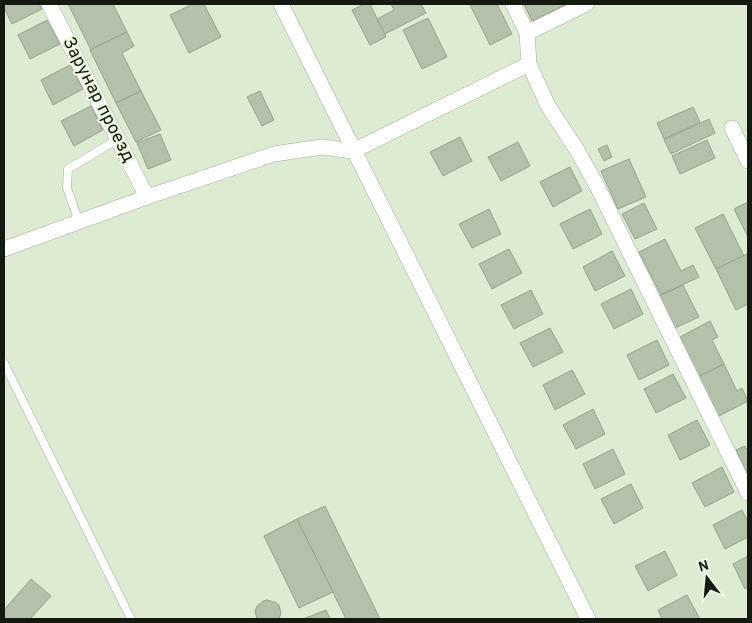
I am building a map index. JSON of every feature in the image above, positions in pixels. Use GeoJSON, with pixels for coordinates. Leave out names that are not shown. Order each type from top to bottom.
{"type":"FeatureCollection","features":[{"type":"Feature","properties":{"kind":"street","name":"Зарунар проезд"},"geometry":{"type":"LineString","coordinates":[[49,4],[147,197]]}},
{"type":"Feature","properties":{"kind":"street"},"geometry":{"type":"LineString","coordinates":[[281,4],[588,619]]}},
{"type":"Feature","properties":{"kind":"street"},"geometry":{"type":"LineString","coordinates":[[513,4],[527,33],[529,64],[548,106],[577,150],[597,186],[748,493]]}},
{"type":"Feature","properties":{"kind":"street"},"geometry":{"type":"LineString","coordinates":[[527,33],[586,4]]}},
{"type":"Feature","properties":{"kind":"street"},"geometry":{"type":"LineString","coordinates":[[4,249],[147,197],[274,154],[322,147],[353,150],[529,64]]}},
{"type":"Feature","properties":{"kind":"street"},"geometry":{"type":"LineString","coordinates":[[732,128],[748,161]]}},
{"type":"Feature","properties":{"kind":"lane"},"geometry":{"type":"LineString","coordinates":[[79,222],[67,188],[68,169],[118,138]]}},
{"type":"Feature","properties":{"kind":"lane"},"geometry":{"type":"LineString","coordinates":[[4,363],[131,619]]}},
{"type":"Feature","properties":{"kind":"building"},"geometry":{"type":"Polygon","coordinates":[[[4,4],[39,4],[42,9],[12,24],[4,4]]]}},
{"type":"Feature","properties":{"kind":"building"},"geometry":{"type":"Polygon","coordinates":[[[68,4],[113,4],[127,32],[91,50],[68,4]]]}},
{"type":"Feature","properties":{"kind":"building"},"geometry":{"type":"Polygon","coordinates":[[[193,4],[204,4],[221,37],[189,53],[170,15],[193,4]]]}},
{"type":"Feature","properties":{"kind":"building"},"geometry":{"type":"Polygon","coordinates":[[[364,4],[370,4],[386,37],[370,45],[352,10],[364,4]]]}},
{"type":"Feature","properties":{"kind":"building"},"geometry":{"type":"Polygon","coordinates":[[[391,4],[421,4],[426,13],[385,34],[377,19],[394,10],[391,4]]]}},
{"type":"Feature","properties":{"kind":"building"},"geometry":{"type":"Polygon","coordinates":[[[497,4],[512,34],[490,45],[470,5],[497,4]]]}},
{"type":"Feature","properties":{"kind":"building"},"geometry":{"type":"Polygon","coordinates":[[[524,4],[567,4],[532,21],[524,4]]]}},
{"type":"Feature","properties":{"kind":"building"},"geometry":{"type":"Polygon","coordinates":[[[428,18],[447,57],[422,69],[403,30],[428,18]]]}},
{"type":"Feature","properties":{"kind":"building"},"geometry":{"type":"Polygon","coordinates":[[[47,20],[60,44],[30,59],[18,35],[47,20]]]}},
{"type":"Feature","properties":{"kind":"building"},"geometry":{"type":"Polygon","coordinates":[[[127,32],[134,46],[122,53],[141,91],[116,103],[90,50],[127,32]]]}},
{"type":"Feature","properties":{"kind":"building"},"geometry":{"type":"Polygon","coordinates":[[[70,65],[83,89],[53,105],[41,80],[70,65]]]}},
{"type":"Feature","properties":{"kind":"building"},"geometry":{"type":"Polygon","coordinates":[[[141,91],[161,130],[136,142],[116,103],[141,91]]]}},
{"type":"Feature","properties":{"kind":"building"},"geometry":{"type":"Polygon","coordinates":[[[260,91],[274,120],[262,126],[247,97],[260,91]]]}},
{"type":"Feature","properties":{"kind":"building"},"geometry":{"type":"Polygon","coordinates":[[[91,106],[103,130],[74,146],[61,121],[91,106]]]}},
{"type":"Feature","properties":{"kind":"building"},"geometry":{"type":"Polygon","coordinates":[[[693,107],[700,122],[664,139],[657,123],[693,107]]]}},
{"type":"Feature","properties":{"kind":"building"},"geometry":{"type":"Polygon","coordinates":[[[709,119],[715,133],[671,154],[664,140],[709,119]]]}},
{"type":"Feature","properties":{"kind":"building"},"geometry":{"type":"Polygon","coordinates":[[[160,134],[171,160],[148,169],[137,143],[160,134]]]}},
{"type":"Feature","properties":{"kind":"building"},"geometry":{"type":"Polygon","coordinates":[[[460,137],[472,161],[443,176],[430,152],[460,137]]]}},
{"type":"Feature","properties":{"kind":"building"},"geometry":{"type":"Polygon","coordinates":[[[707,140],[715,158],[680,174],[672,156],[707,140]]]}},
{"type":"Feature","properties":{"kind":"building"},"geometry":{"type":"Polygon","coordinates":[[[518,142],[530,166],[501,181],[488,157],[518,142]]]}},
{"type":"Feature","properties":{"kind":"building"},"geometry":{"type":"Polygon","coordinates":[[[607,145],[612,157],[604,161],[598,149],[607,145]]]}},
{"type":"Feature","properties":{"kind":"building"},"geometry":{"type":"Polygon","coordinates":[[[629,159],[646,197],[618,209],[601,171],[629,159]]]}},
{"type":"Feature","properties":{"kind":"building"},"geometry":{"type":"Polygon","coordinates":[[[570,167],[582,191],[553,207],[540,182],[570,167]]]}},
{"type":"Feature","properties":{"kind":"building"},"geometry":{"type":"Polygon","coordinates":[[[748,202],[748,237],[734,209],[748,202]]]}},
{"type":"Feature","properties":{"kind":"building"},"geometry":{"type":"Polygon","coordinates":[[[644,203],[657,229],[635,239],[622,214],[644,203]]]}},
{"type":"Feature","properties":{"kind":"building"},"geometry":{"type":"Polygon","coordinates":[[[489,209],[501,234],[472,248],[459,224],[489,209]]]}},
{"type":"Feature","properties":{"kind":"building"},"geometry":{"type":"Polygon","coordinates":[[[590,209],[602,234],[573,249],[560,224],[590,209]]]}},
{"type":"Feature","properties":{"kind":"building"},"geometry":{"type":"Polygon","coordinates":[[[723,214],[744,256],[716,269],[695,228],[723,214]]]}},
{"type":"Feature","properties":{"kind":"building"},"geometry":{"type":"Polygon","coordinates":[[[665,239],[681,271],[693,265],[699,277],[661,295],[639,252],[665,239]]]}},
{"type":"Feature","properties":{"kind":"building"},"geometry":{"type":"Polygon","coordinates":[[[509,249],[522,273],[492,289],[479,264],[509,249]]]}},
{"type":"Feature","properties":{"kind":"building"},"geometry":{"type":"Polygon","coordinates":[[[612,251],[625,276],[595,291],[583,267],[612,251]]]}},
{"type":"Feature","properties":{"kind":"building"},"geometry":{"type":"Polygon","coordinates":[[[747,254],[748,304],[736,310],[716,269],[747,254]]]}},
{"type":"Feature","properties":{"kind":"building"},"geometry":{"type":"Polygon","coordinates":[[[683,285],[699,317],[675,328],[659,296],[683,285]]]}},
{"type":"Feature","properties":{"kind":"building"},"geometry":{"type":"Polygon","coordinates":[[[631,289],[643,314],[614,329],[601,304],[631,289]]]}},
{"type":"Feature","properties":{"kind":"building"},"geometry":{"type":"Polygon","coordinates":[[[531,290],[543,314],[514,329],[501,305],[531,290]]]}},
{"type":"Feature","properties":{"kind":"building"},"geometry":{"type":"Polygon","coordinates":[[[710,321],[718,337],[712,340],[724,364],[698,377],[678,338],[710,321]]]}},
{"type":"Feature","properties":{"kind":"building"},"geometry":{"type":"Polygon","coordinates":[[[550,328],[563,352],[533,367],[520,343],[550,328]]]}},
{"type":"Feature","properties":{"kind":"building"},"geometry":{"type":"Polygon","coordinates":[[[657,340],[669,365],[639,380],[627,355],[657,340]]]}},
{"type":"Feature","properties":{"kind":"building"},"geometry":{"type":"Polygon","coordinates":[[[724,364],[737,391],[742,388],[748,401],[717,417],[698,377],[724,364]]]}},
{"type":"Feature","properties":{"kind":"building"},"geometry":{"type":"Polygon","coordinates":[[[572,370],[585,394],[555,410],[543,385],[572,370]]]}},
{"type":"Feature","properties":{"kind":"building"},"geometry":{"type":"Polygon","coordinates":[[[673,374],[686,398],[656,413],[644,389],[673,374]]]}},
{"type":"Feature","properties":{"kind":"building"},"geometry":{"type":"Polygon","coordinates":[[[593,409],[605,434],[576,449],[563,425],[593,409]]]}},
{"type":"Feature","properties":{"kind":"building"},"geometry":{"type":"Polygon","coordinates":[[[697,420],[710,445],[680,460],[668,435],[697,420]]]}},
{"type":"Feature","properties":{"kind":"building"},"geometry":{"type":"Polygon","coordinates":[[[745,446],[746,449],[748,448],[748,475],[736,450],[745,446]]]}},
{"type":"Feature","properties":{"kind":"building"},"geometry":{"type":"Polygon","coordinates":[[[613,449],[625,474],[595,489],[583,464],[613,449]]]}},
{"type":"Feature","properties":{"kind":"building"},"geometry":{"type":"Polygon","coordinates":[[[722,467],[734,492],[705,507],[692,483],[722,467]]]}},
{"type":"Feature","properties":{"kind":"building"},"geometry":{"type":"Polygon","coordinates":[[[631,484],[643,508],[614,524],[601,499],[631,484]]]}},
{"type":"Feature","properties":{"kind":"building"},"geometry":{"type":"Polygon","coordinates":[[[325,506],[380,619],[346,619],[297,519],[325,506]]]}},
{"type":"Feature","properties":{"kind":"building"},"geometry":{"type":"Polygon","coordinates":[[[742,510],[748,522],[748,537],[725,549],[713,525],[742,510]]]}},
{"type":"Feature","properties":{"kind":"building"},"geometry":{"type":"Polygon","coordinates":[[[297,519],[333,592],[299,608],[264,536],[297,519]]]}},
{"type":"Feature","properties":{"kind":"building"},"geometry":{"type":"Polygon","coordinates":[[[665,551],[677,575],[648,591],[635,566],[665,551]]]}},
{"type":"Feature","properties":{"kind":"building"},"geometry":{"type":"Polygon","coordinates":[[[748,556],[748,587],[745,589],[733,564],[748,556]]]}},
{"type":"Feature","properties":{"kind":"building"},"geometry":{"type":"Polygon","coordinates":[[[31,579],[51,596],[30,619],[4,619],[4,610],[31,579]]]}},
{"type":"Feature","properties":{"kind":"building"},"geometry":{"type":"Polygon","coordinates":[[[687,595],[700,619],[662,619],[658,610],[687,595]]]}},
{"type":"Feature","properties":{"kind":"building"},"geometry":{"type":"Polygon","coordinates":[[[267,600],[279,605],[281,613],[279,619],[257,619],[255,611],[257,606],[267,600]]]}},
{"type":"Feature","properties":{"kind":"building"},"geometry":{"type":"Polygon","coordinates":[[[326,610],[330,619],[303,619],[326,610]]]}}]}
